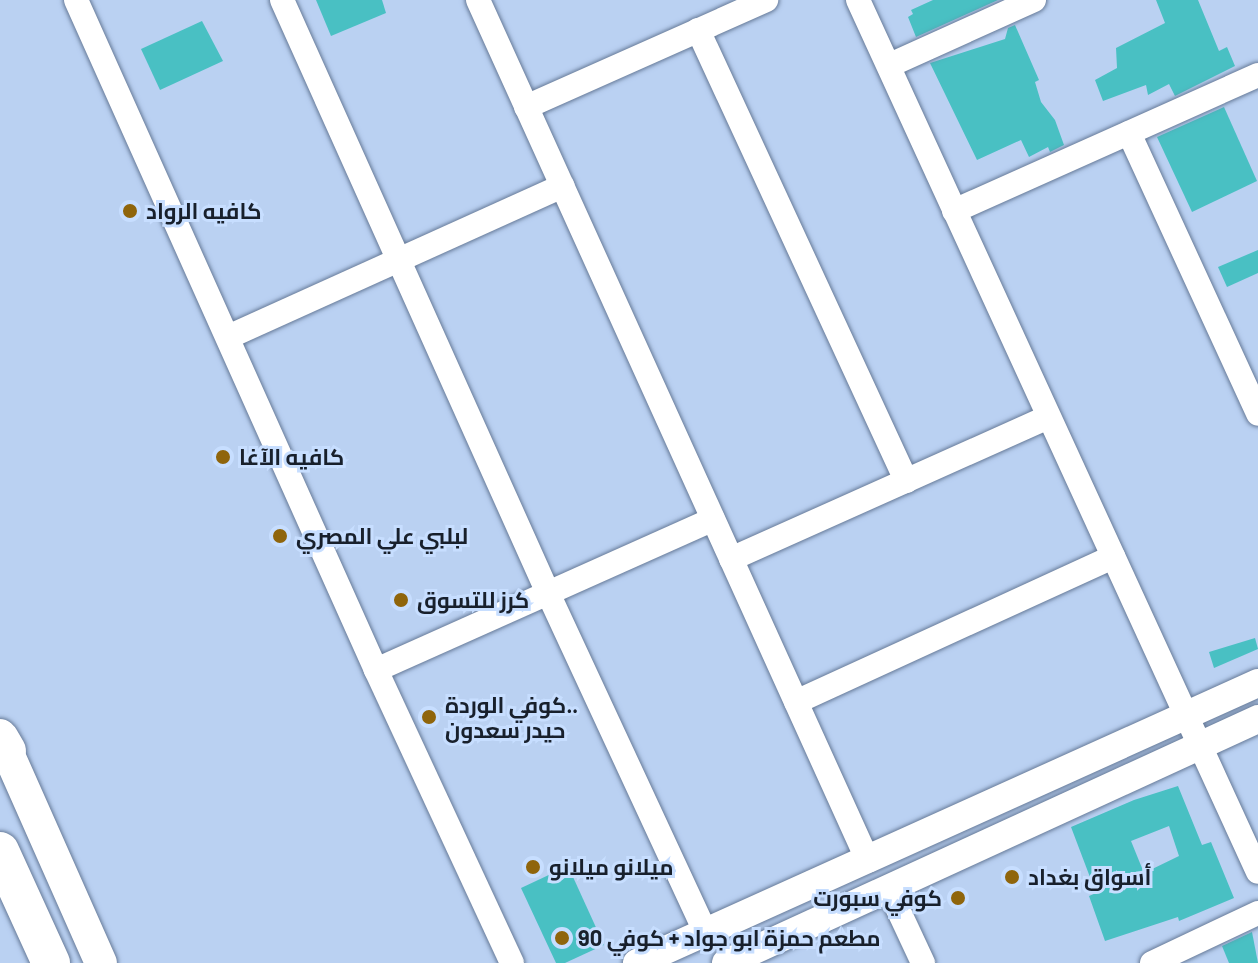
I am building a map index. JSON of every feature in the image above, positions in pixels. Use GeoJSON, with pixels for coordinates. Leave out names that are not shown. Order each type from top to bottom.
{"type":"FeatureCollection","features":[{"type":"Feature","properties":{"kind":"highway"},"geometry":{"type":"LineString","coordinates":[[0,851],[51,963]]}},
{"type":"Feature","properties":{"kind":"main road"},"geometry":{"type":"LineString","coordinates":[[2,742],[101,963]]}},
{"type":"Feature","properties":{"kind":"street"},"geometry":{"type":"LineString","coordinates":[[76,0],[376,670],[512,963]]}},
{"type":"Feature","properties":{"kind":"street"},"geometry":{"type":"LineString","coordinates":[[282,0],[548,593],[705,931]]}},
{"type":"Feature","properties":{"kind":"street"},"geometry":{"type":"LineString","coordinates":[[478,0],[868,861]]}},
{"type":"Feature","properties":{"kind":"street"},"geometry":{"type":"LineString","coordinates":[[526,107],[766,0]]}},
{"type":"Feature","properties":{"kind":"street"},"geometry":{"type":"LineString","coordinates":[[858,0],[1258,872]]}},
{"type":"Feature","properties":{"kind":"street"},"geometry":{"type":"LineString","coordinates":[[890,65],[1034,0]]}},
{"type":"Feature","properties":{"kind":"street"},"geometry":{"type":"LineString","coordinates":[[698,30],[906,481]]}},
{"type":"Feature","properties":{"kind":"street"},"geometry":{"type":"LineString","coordinates":[[954,211],[1258,75]]}},
{"type":"Feature","properties":{"kind":"street"},"geometry":{"type":"LineString","coordinates":[[1129,133],[1258,414]]}},
{"type":"Feature","properties":{"kind":"street"},"geometry":{"type":"LineString","coordinates":[[228,337],[562,186]]}},
{"type":"Feature","properties":{"kind":"street"},"geometry":{"type":"LineString","coordinates":[[731,559],[1048,417]]}},
{"type":"Feature","properties":{"kind":"street"},"geometry":{"type":"LineString","coordinates":[[376,670],[713,519]]}},
{"type":"Feature","properties":{"kind":"street"},"geometry":{"type":"LineString","coordinates":[[796,702],[1113,557]]}},
{"type":"Feature","properties":{"kind":"street"},"geometry":{"type":"LineString","coordinates":[[637,963],[1258,683]]}},
{"type":"Feature","properties":{"kind":"street"},"geometry":{"type":"LineString","coordinates":[[1220,700],[1219,717],[1245,725]]}},
{"type":"Feature","properties":{"kind":"street"},"geometry":{"type":"LineString","coordinates":[[726,963],[1245,725]]}},
{"type":"Feature","properties":{"kind":"street"},"geometry":{"type":"LineString","coordinates":[[1152,731],[1166,743],[1167,761]]}},
{"type":"Feature","properties":{"kind":"street"},"geometry":{"type":"LineString","coordinates":[[889,890],[923,963]]}},
{"type":"Feature","properties":{"kind":"street"},"geometry":{"type":"LineString","coordinates":[[1152,963],[1258,913]]}},
{"type":"Feature","properties":{"kind":"building"},"geometry":{"type":"Polygon","coordinates":[[[316,0],[382,0],[386,13],[331,36],[316,0]]]}},
{"type":"Feature","properties":{"kind":"building"},"geometry":{"type":"Polygon","coordinates":[[[933,0],[998,0],[916,37],[908,17],[913,14],[911,10],[933,0]]]}},
{"type":"Feature","properties":{"kind":"building"},"geometry":{"type":"Polygon","coordinates":[[[1156,0],[1198,0],[1219,51],[1227,47],[1235,66],[1175,96],[1169,84],[1148,95],[1146,85],[1103,101],[1095,80],[1117,68],[1116,48],[1165,23],[1156,0]]]}},
{"type":"Feature","properties":{"kind":"building"},"geometry":{"type":"Polygon","coordinates":[[[202,21],[223,61],[160,90],[141,49],[202,21]]]}},
{"type":"Feature","properties":{"kind":"building"},"geometry":{"type":"Polygon","coordinates":[[[1015,25],[1039,80],[1035,82],[1041,102],[1055,120],[1064,145],[1050,152],[1048,147],[1029,157],[1021,140],[977,160],[930,63],[1005,39],[1008,28],[1015,25]]]}},
{"type":"Feature","properties":{"kind":"building"},"geometry":{"type":"Polygon","coordinates":[[[1224,107],[1257,181],[1192,212],[1157,137],[1224,107]]]}},
{"type":"Feature","properties":{"kind":"building"},"geometry":{"type":"Polygon","coordinates":[[[1258,250],[1258,273],[1227,287],[1218,267],[1258,250]]]}},
{"type":"Feature","properties":{"kind":"building"},"geometry":{"type":"Polygon","coordinates":[[[1255,638],[1258,649],[1214,668],[1209,652],[1255,638]]]}},
{"type":"Feature","properties":{"kind":"building"},"geometry":{"type":"Polygon","coordinates":[[[1178,786],[1202,845],[1211,842],[1234,898],[1179,921],[1178,917],[1105,941],[1089,896],[1096,893],[1071,827],[1134,800],[1178,786]],[[1169,826],[1131,841],[1144,873],[1179,856],[1169,826]]]}},
{"type":"Feature","properties":{"kind":"building"},"geometry":{"type":"Polygon","coordinates":[[[568,866],[604,945],[565,963],[556,963],[521,888],[568,866]]]}},
{"type":"Feature","properties":{"kind":"building"},"geometry":{"type":"Polygon","coordinates":[[[1252,932],[1258,963],[1229,963],[1222,946],[1252,932]]]}},
{"type":"Feature","properties":{"kind":"place","name":"كافيه الرواد"},"geometry":{"type":"Point","coordinates":[130,211]}},
{"type":"Feature","properties":{"kind":"place","name":"كافيه الآغا"},"geometry":{"type":"Point","coordinates":[223,457]}},
{"type":"Feature","properties":{"kind":"place","name":"لبلبي علي المصري"},"geometry":{"type":"Point","coordinates":[280,536]}},
{"type":"Feature","properties":{"kind":"place","name":"كرز للتسوق"},"geometry":{"type":"Point","coordinates":[401,600]}},
{"type":"Feature","properties":{"kind":"place","name":"كوفي الوردة.. حيدر سعدون"},"geometry":{"type":"Point","coordinates":[429,717]}},
{"type":"Feature","properties":{"kind":"place","name":"ميلانو ميلانو"},"geometry":{"type":"Point","coordinates":[533,867]}},
{"type":"Feature","properties":{"kind":"place","name":"أسواق بغداد"},"geometry":{"type":"Point","coordinates":[1012,877]}},
{"type":"Feature","properties":{"kind":"place","name":"كوفي سبورت"},"geometry":{"type":"Point","coordinates":[958,898]}},
{"type":"Feature","properties":{"kind":"place","name":"مطعم حمزة ابو جواد + كوفي 90"},"geometry":{"type":"Point","coordinates":[562,938]}}]}
